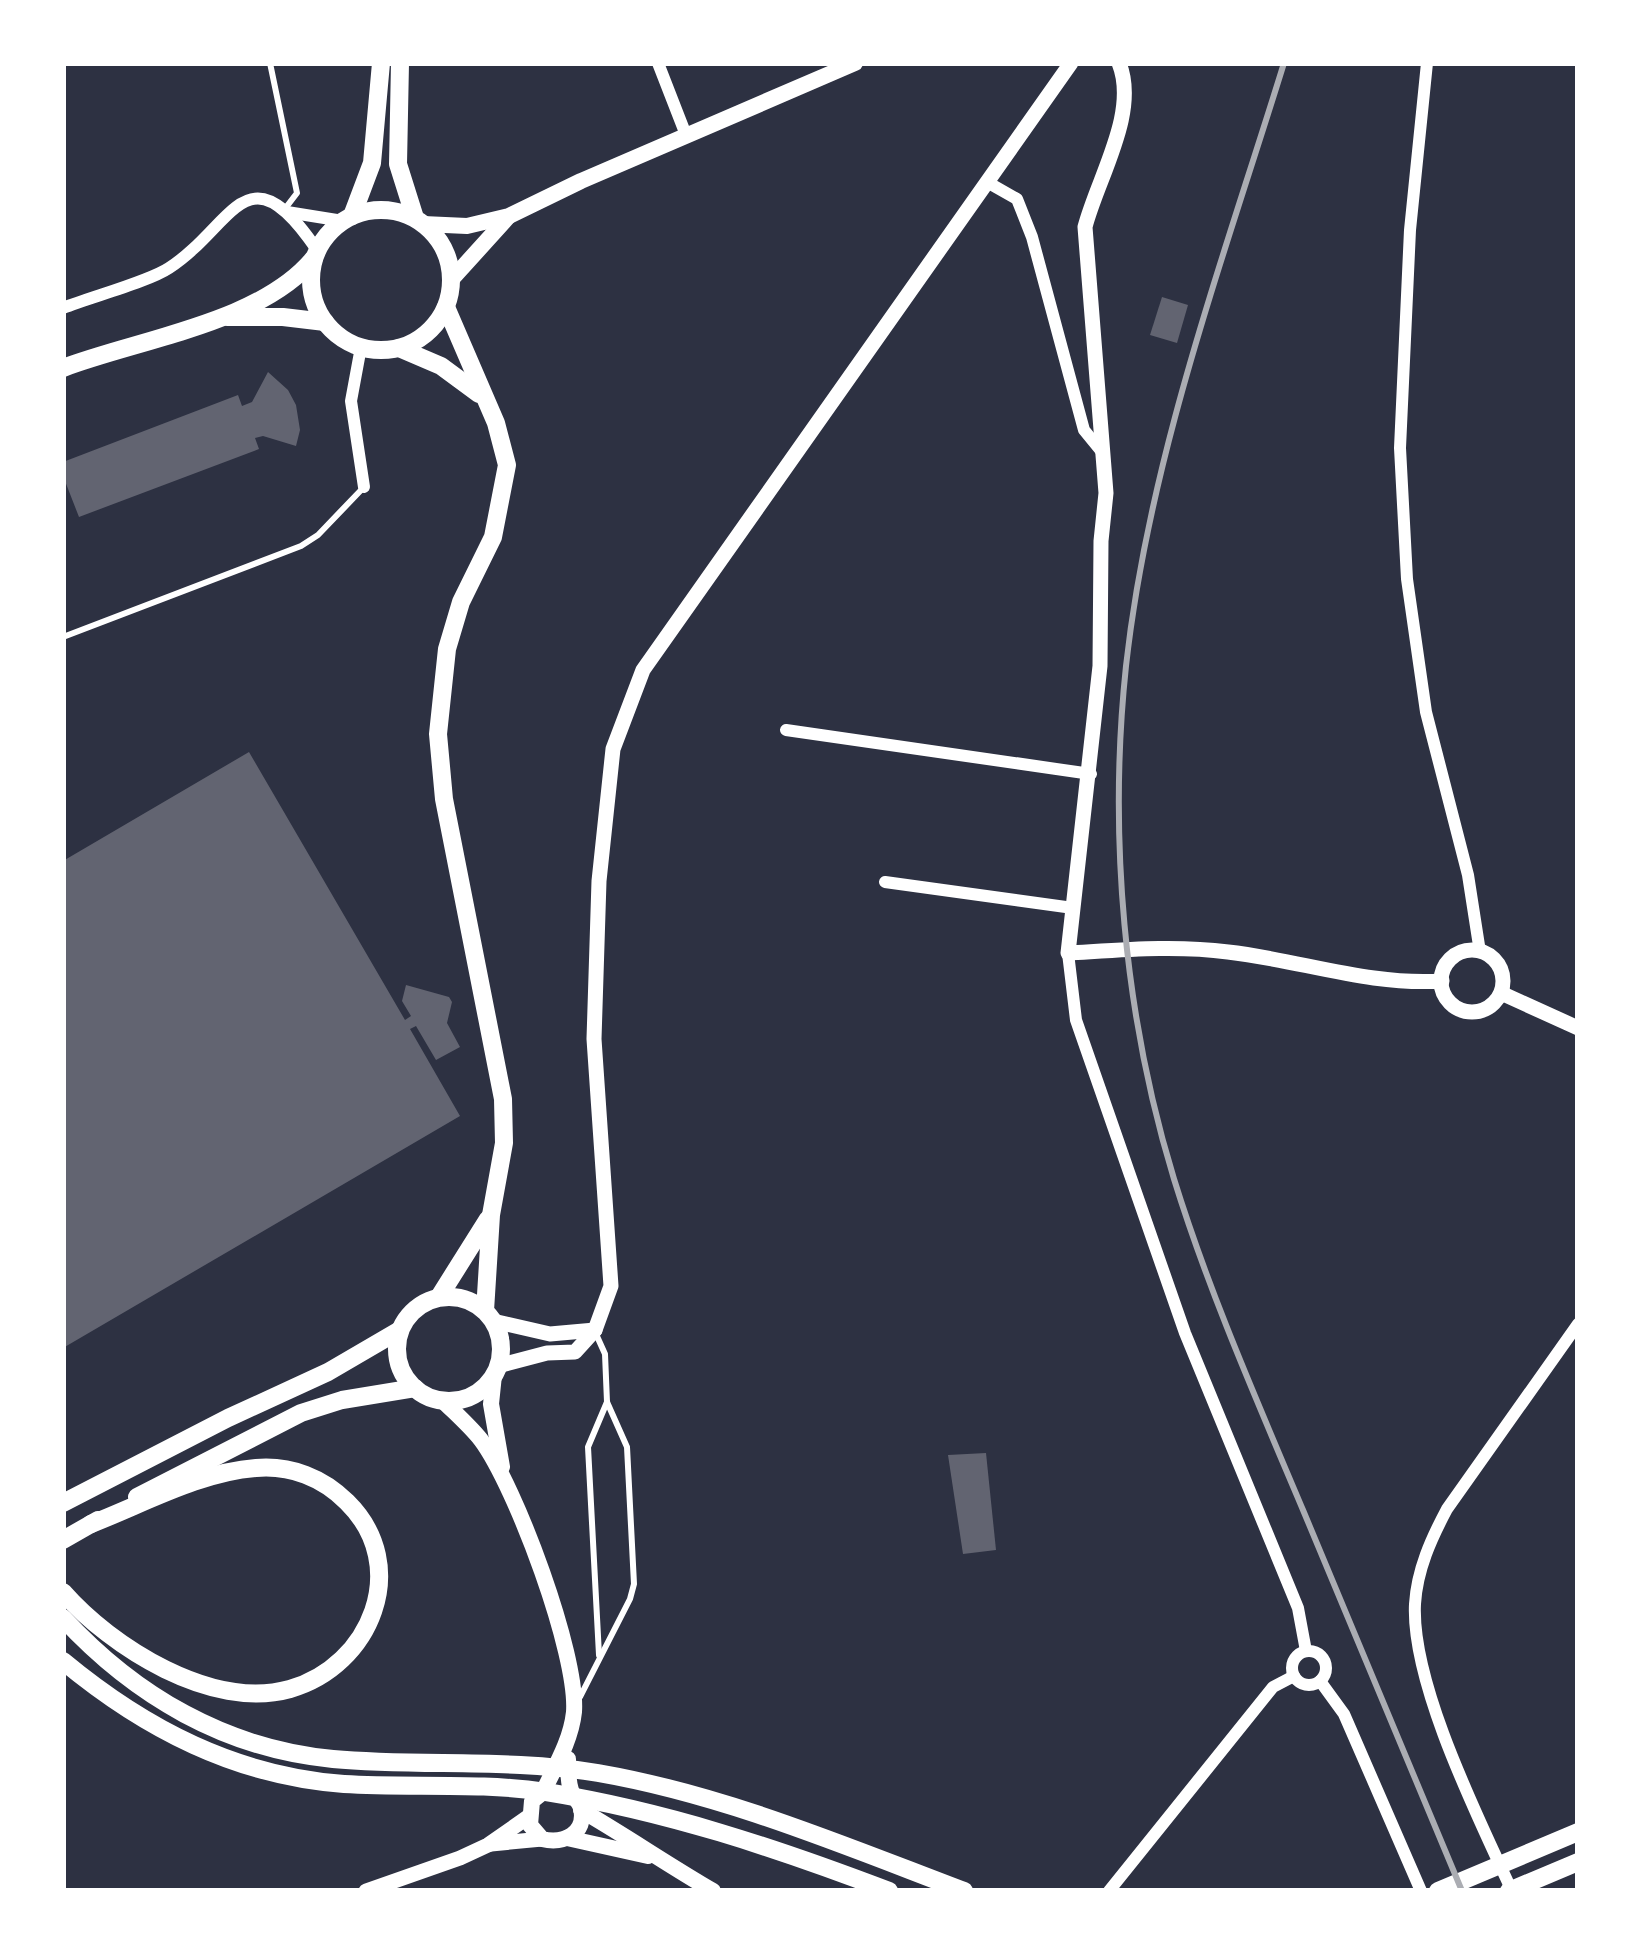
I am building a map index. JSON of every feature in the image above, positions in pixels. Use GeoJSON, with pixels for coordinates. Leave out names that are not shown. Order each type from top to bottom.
{"type":"FeatureCollection","features":[{"type":"Feature","properties":{"kind":"main road"},"geometry":{"type":"LineString","coordinates":[[63,368],[222,317],[285,285],[348,218],[371,163],[381,63]]}},
{"type":"Feature","properties":{"kind":"main road"},"geometry":{"type":"LineString","coordinates":[[399,347],[431,330],[446,307],[452,279],[444,248],[419,221],[398,164],[400,63]]}},
{"type":"Feature","properties":{"kind":"main road"},"geometry":{"type":"LineString","coordinates":[[348,218],[388,210],[419,221],[467,226],[508,216],[855,63]]}},
{"type":"Feature","properties":{"kind":"main road"},"geometry":{"type":"LineString","coordinates":[[452,279],[508,216]]}},
{"type":"Feature","properties":{"kind":"main road"},"geometry":{"type":"LineString","coordinates":[[316,254],[311,287],[325,322],[341,338],[361,347],[399,347],[441,366],[482,397]]}},
{"type":"Feature","properties":{"kind":"main road"},"geometry":{"type":"LineString","coordinates":[[446,307],[505,445],[506,481],[494,537],[452,629],[442,675],[438,734],[444,799],[503,1099],[502,1162],[490,1215],[489,1316],[501,1343],[491,1404],[507,1485]]}},
{"type":"Feature","properties":{"kind":"main road"},"geometry":{"type":"LineString","coordinates":[[222,317],[283,316],[325,322]]}},
{"type":"Feature","properties":{"kind":"main road"},"geometry":{"type":"LineString","coordinates":[[439,1298],[490,1215]]}},
{"type":"Feature","properties":{"kind":"main road"},"geometry":{"type":"LineString","coordinates":[[63,1504],[328,1372],[400,1330],[416,1309],[439,1298],[459,1298],[489,1316]]}},
{"type":"Feature","properties":{"kind":"main road"},"geometry":{"type":"LineString","coordinates":[[400,1330],[397,1355],[415,1388]]}},
{"type":"Feature","properties":{"kind":"main road"},"geometry":{"type":"LineString","coordinates":[[442,1400],[471,1396],[496,1371]]}},
{"type":"Feature","properties":{"kind":"main road"},"geometry":{"type":"LineString","coordinates":[[63,1540],[172,1476],[301,1413],[343,1400],[415,1388],[442,1400],[482,1442],[507,1485],[556,1614],[573,1678],[574,1709],[566,1744],[544,1790],[532,1801],[528,1817],[542,1839],[555,1842],[578,1829],[581,1810]]}},
{"type":"Feature","properties":{"kind":"main road"},"geometry":{"type":"LineString","coordinates":[[63,1592],[85,1617],[146,1660],[189,1679],[242,1691],[289,1690],[321,1677],[347,1658],[372,1621],[380,1577],[370,1535],[356,1510],[313,1476],[258,1468],[226,1473],[91,1524]]}},
{"type":"Feature","properties":{"kind":"main road"},"geometry":{"type":"LineString","coordinates":[[63,1618],[107,1663],[171,1708],[221,1732],[277,1750],[333,1759],[547,1766],[647,1783],[818,1835],[964,1891]]}},
{"type":"Feature","properties":{"kind":"main road"},"geometry":{"type":"LineString","coordinates":[[63,1661],[114,1702],[158,1729],[250,1768],[325,1782],[539,1791],[651,1811],[889,1891]]}},
{"type":"Feature","properties":{"kind":"main road"},"geometry":{"type":"LineString","coordinates":[[566,1744],[571,1793],[581,1810],[649,1856],[713,1891]]}},
{"type":"Feature","properties":{"kind":"main road"},"geometry":{"type":"LineString","coordinates":[[544,1790],[571,1793]]}},
{"type":"Feature","properties":{"kind":"main road"},"geometry":{"type":"LineString","coordinates":[[1438,1891],[1578,1832]]}},
{"type":"Feature","properties":{"kind":"main road"},"geometry":{"type":"LineString","coordinates":[[567,1838],[649,1856]]}},
{"type":"Feature","properties":{"kind":"main road"},"geometry":{"type":"LineString","coordinates":[[1510,1891],[1578,1862]]}},
{"type":"Feature","properties":{"kind":"street"},"geometry":{"type":"LineString","coordinates":[[658,63],[686,135]]}},
{"type":"Feature","properties":{"kind":"street"},"geometry":{"type":"LineString","coordinates":[[496,1371],[547,1353],[575,1352],[595,1330],[611,1286],[594,1039],[607,785],[624,717],[660,641],[802,448],[1070,63]]}},
{"type":"Feature","properties":{"kind":"street"},"geometry":{"type":"LineString","coordinates":[[1119,63],[1125,81],[1124,112],[1085,227],[1106,458],[1100,666],[1068,953],[1076,1020],[1185,1333],[1298,1608],[1306,1651]]}},
{"type":"Feature","properties":{"kind":"street"},"geometry":{"type":"LineString","coordinates":[[1427,63],[1410,230],[1402,492],[1426,712],[1468,874],[1480,952]]}},
{"type":"Feature","properties":{"kind":"street"},"geometry":{"type":"LineString","coordinates":[[987,182],[1017,199],[1034,244],[1084,430],[1106,458]]}},
{"type":"Feature","properties":{"kind":"street"},"geometry":{"type":"LineString","coordinates":[[63,308],[166,271],[247,198],[268,201],[285,211],[316,254]]}},
{"type":"Feature","properties":{"kind":"street"},"geometry":{"type":"LineString","coordinates":[[285,211],[348,218]]}},
{"type":"Feature","properties":{"kind":"street"},"geometry":{"type":"LineString","coordinates":[[361,347],[351,401],[364,487]]}},
{"type":"Feature","properties":{"kind":"street"},"geometry":{"type":"LineString","coordinates":[[786,730],[1090,774]]}},
{"type":"Feature","properties":{"kind":"street"},"geometry":{"type":"LineString","coordinates":[[886,882],[1073,908]]}},
{"type":"Feature","properties":{"kind":"street"},"geometry":{"type":"LineString","coordinates":[[1068,953],[1186,948],[1404,983],[1442,981]]}},
{"type":"Feature","properties":{"kind":"street"},"geometry":{"type":"LineString","coordinates":[[1480,952],[1498,964],[1501,993],[1489,1007],[1464,1011],[1448,999],[1442,981],[1446,966],[1457,955],[1480,952]]}},
{"type":"Feature","properties":{"kind":"street"},"geometry":{"type":"LineString","coordinates":[[1501,993],[1578,1028]]}},
{"type":"Feature","properties":{"kind":"street"},"geometry":{"type":"LineString","coordinates":[[489,1316],[550,1334],[595,1330]]}},
{"type":"Feature","properties":{"kind":"street"},"geometry":{"type":"LineString","coordinates":[[1510,1891],[1429,1693],[1418,1649],[1415,1605],[1431,1540],[1448,1509],[1578,1324]]}},
{"type":"Feature","properties":{"kind":"street"},"geometry":{"type":"LineString","coordinates":[[1306,1651],[1317,1653],[1326,1672],[1320,1681],[1301,1683],[1294,1676],[1297,1656],[1306,1651]]}},
{"type":"Feature","properties":{"kind":"street"},"geometry":{"type":"LineString","coordinates":[[1109,1891],[1273,1687],[1294,1676]]}},
{"type":"Feature","properties":{"kind":"street"},"geometry":{"type":"LineString","coordinates":[[1320,1681],[1344,1714],[1421,1891]]}},
{"type":"Feature","properties":{"kind":"street"},"geometry":{"type":"LineString","coordinates":[[488,1845],[528,1817]]}},
{"type":"Feature","properties":{"kind":"street"},"geometry":{"type":"LineString","coordinates":[[366,1891],[488,1845],[542,1839]]}},
{"type":"Feature","properties":{"kind":"lane"},"geometry":{"type":"LineString","coordinates":[[270,63],[297,193],[285,211]]}},
{"type":"Feature","properties":{"kind":"lane"},"geometry":{"type":"LineString","coordinates":[[63,637],[302,546],[364,487]]}},
{"type":"Feature","properties":{"kind":"lane"},"geometry":{"type":"LineString","coordinates":[[574,1709],[634,1584],[627,1447],[607,1402],[605,1354],[595,1330]]}},
{"type":"Feature","properties":{"kind":"lane"},"geometry":{"type":"LineString","coordinates":[[599,1658],[588,1447],[607,1402]]}},
{"type":"Feature","properties":{"kind":"building"},"geometry":{"type":"Polygon","coordinates":[[[1162,297],[1188,305],[1177,343],[1150,335],[1162,297]]]}},
{"type":"Feature","properties":{"kind":"building"},"geometry":{"type":"Polygon","coordinates":[[[268,372],[288,390],[296,405],[300,430],[296,446],[255,438],[259,449],[79,517],[63,476],[63,462],[238,395],[242,406],[252,402],[268,372]]]}},
{"type":"Feature","properties":{"kind":"building"},"geometry":{"type":"Polygon","coordinates":[[[249,752],[405,1020],[411,1016],[402,1001],[406,985],[449,997],[452,1002],[447,1023],[460,1047],[436,1060],[416,1026],[410,1029],[460,1116],[63,1348],[63,861],[249,752]]]}},
{"type":"Feature","properties":{"kind":"building"},"geometry":{"type":"Polygon","coordinates":[[[986,1453],[996,1550],[963,1554],[948,1455],[986,1453]]]}},
{"type":"Feature","properties":{"kind":"railway"},"geometry":{"type":"LineString","coordinates":[[1284,63],[1170,436],[1137,589],[1121,730],[1124,925],[1143,1054],[1188,1221],[1251,1387],[1462,1891]]}}]}
